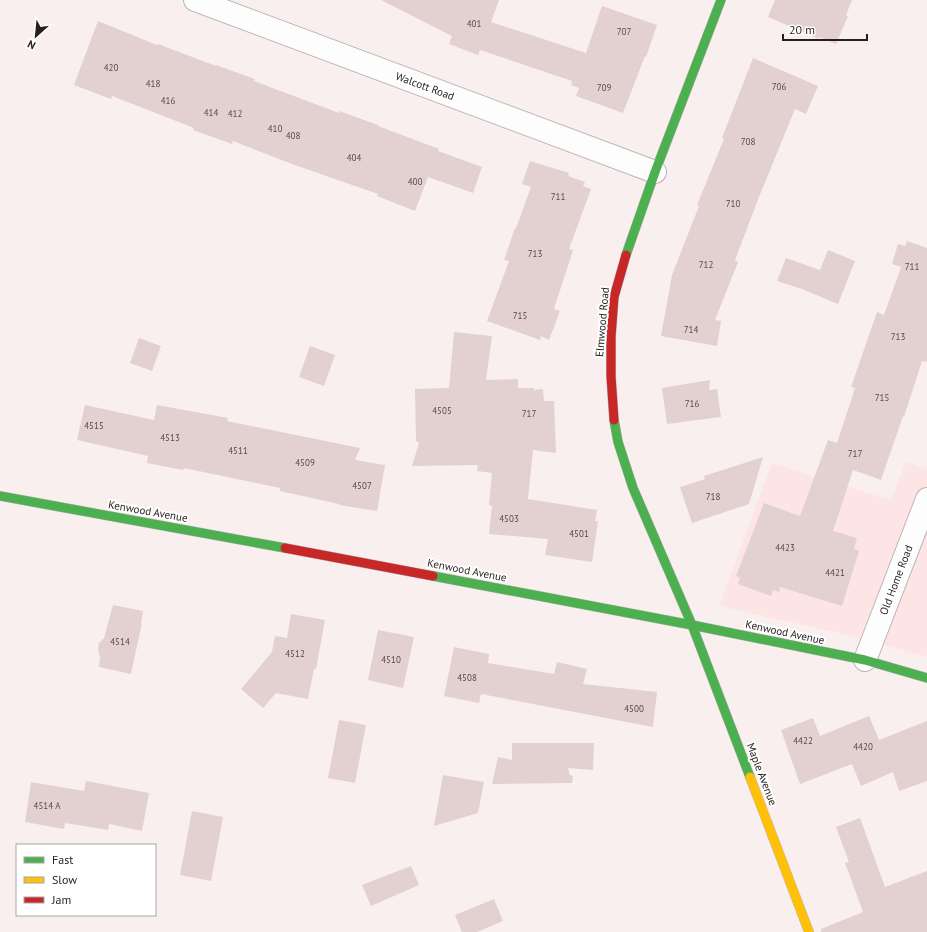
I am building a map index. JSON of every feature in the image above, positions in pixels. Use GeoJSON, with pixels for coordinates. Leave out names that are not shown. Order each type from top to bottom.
{"type":"FeatureCollection","features":[{"type":"Feature","properties":{"kind":"street","name":"Walcott Road"},"geometry":{"type":"LineString","coordinates":[[195,0],[655,172]]}},
{"type":"Feature","properties":{"kind":"street","name":"Elmwood Road"},"geometry":{"type":"LineString","coordinates":[[692,625],[633,488],[618,442],[612,413],[611,337],[614,297],[621,269],[655,172],[721,0]]}},
{"type":"Feature","properties":{"kind":"street","name":"Kenwood Avenue"},"geometry":{"type":"LineString","coordinates":[[0,496],[692,625],[865,660],[927,678]]}},
{"type":"Feature","properties":{"kind":"street","name":"Old Home Road"},"geometry":{"type":"LineString","coordinates":[[865,660],[927,500]]}},
{"type":"Feature","properties":{"kind":"street","name":"Maple Avenue"},"geometry":{"type":"LineString","coordinates":[[692,625],[809,932]]}},
{"type":"Feature","properties":{"kind":"shaded area"},"geometry":{"type":"Polygon","coordinates":[[[906,462],[927,469],[927,657],[852,636],[719,606],[772,463],[891,500],[906,462]]]}},
{"type":"Feature","properties":{"kind":"building"},"geometry":{"type":"Polygon","coordinates":[[[381,0],[499,0],[491,22],[586,53],[602,6],[657,25],[646,57],[645,56],[623,113],[576,96],[579,88],[571,85],[572,81],[480,50],[478,55],[449,44],[452,36],[381,0]]]}},
{"type":"Feature","properties":{"kind":"building"},"geometry":{"type":"Polygon","coordinates":[[[775,0],[852,0],[846,15],[848,16],[836,44],[819,37],[819,39],[768,17],[775,0]]]}},
{"type":"Feature","properties":{"kind":"building"},"geometry":{"type":"Polygon","coordinates":[[[98,21],[157,45],[158,44],[255,79],[254,81],[339,113],[339,111],[378,125],[439,149],[438,151],[482,167],[473,193],[428,177],[415,211],[377,196],[378,194],[292,164],[233,141],[232,144],[193,130],[194,128],[112,96],[111,99],[74,85],[98,21]]]}},
{"type":"Feature","properties":{"kind":"building"},"geometry":{"type":"Polygon","coordinates":[[[753,58],[818,86],[806,114],[795,109],[759,197],[735,260],[738,262],[715,320],[721,321],[717,346],[661,336],[672,275],[753,58]]]}},
{"type":"Feature","properties":{"kind":"building"},"geometry":{"type":"Polygon","coordinates":[[[530,161],[569,173],[568,176],[585,182],[583,186],[591,189],[569,249],[573,250],[554,309],[560,311],[549,340],[541,336],[540,340],[487,321],[509,261],[504,260],[531,187],[522,184],[530,161]]]}},
{"type":"Feature","properties":{"kind":"building"},"geometry":{"type":"Polygon","coordinates":[[[907,241],[927,248],[927,362],[922,361],[904,417],[903,416],[881,480],[853,470],[833,531],[857,538],[854,549],[859,551],[842,606],[780,587],[779,592],[773,590],[771,596],[738,584],[740,578],[736,576],[764,503],[800,516],[828,440],[837,443],[855,388],[851,387],[877,312],[884,315],[901,267],[892,264],[898,244],[905,246],[907,241]]]}},
{"type":"Feature","properties":{"kind":"building"},"geometry":{"type":"Polygon","coordinates":[[[828,250],[855,261],[838,304],[802,289],[777,281],[786,258],[820,270],[828,250]]]}},
{"type":"Feature","properties":{"kind":"building"},"geometry":{"type":"Polygon","coordinates":[[[454,332],[492,336],[486,380],[518,379],[518,388],[534,388],[534,390],[543,389],[544,401],[554,401],[556,453],[533,450],[528,499],[597,510],[595,521],[598,521],[592,562],[545,555],[548,539],[489,534],[492,506],[489,505],[492,473],[477,471],[478,465],[412,466],[419,443],[416,441],[415,389],[449,388],[454,332]]]}},
{"type":"Feature","properties":{"kind":"building"},"geometry":{"type":"Polygon","coordinates":[[[139,338],[161,346],[152,371],[130,363],[139,338]]]}},
{"type":"Feature","properties":{"kind":"building"},"geometry":{"type":"Polygon","coordinates":[[[310,346],[335,355],[324,386],[299,377],[310,346]]]}},
{"type":"Feature","properties":{"kind":"building"},"geometry":{"type":"Polygon","coordinates":[[[710,380],[709,390],[717,389],[721,417],[667,424],[662,388],[710,380]]]}},
{"type":"Feature","properties":{"kind":"building"},"geometry":{"type":"Polygon","coordinates":[[[85,405],[154,420],[157,405],[228,418],[227,421],[360,448],[355,460],[385,465],[377,511],[339,505],[280,491],[280,488],[184,468],[183,470],[147,463],[148,456],[77,440],[85,405]]]}},
{"type":"Feature","properties":{"kind":"building"},"geometry":{"type":"Polygon","coordinates":[[[763,457],[749,504],[692,523],[680,487],[705,479],[704,476],[763,457]]]}},
{"type":"Feature","properties":{"kind":"building"},"geometry":{"type":"Polygon","coordinates":[[[113,605],[143,611],[142,623],[131,674],[99,667],[99,643],[104,638],[113,605]]]}},
{"type":"Feature","properties":{"kind":"building"},"geometry":{"type":"Polygon","coordinates":[[[291,614],[325,620],[316,669],[314,669],[308,699],[276,693],[263,708],[241,689],[272,652],[275,636],[287,638],[291,614]]]}},
{"type":"Feature","properties":{"kind":"building"},"geometry":{"type":"Polygon","coordinates":[[[378,630],[414,637],[403,688],[368,680],[378,630]]]}},
{"type":"Feature","properties":{"kind":"building"},"geometry":{"type":"Polygon","coordinates":[[[454,647],[489,654],[488,663],[554,674],[557,662],[587,669],[583,684],[657,692],[653,727],[481,694],[479,703],[444,696],[454,647]]]}},
{"type":"Feature","properties":{"kind":"building"},"geometry":{"type":"Polygon","coordinates":[[[869,716],[879,740],[927,721],[927,781],[899,791],[893,772],[861,786],[852,764],[800,784],[781,730],[813,718],[820,736],[869,716]]]}},
{"type":"Feature","properties":{"kind":"building"},"geometry":{"type":"Polygon","coordinates":[[[339,720],[366,725],[355,783],[328,778],[339,720]]]}},
{"type":"Feature","properties":{"kind":"building"},"geometry":{"type":"Polygon","coordinates":[[[512,743],[594,743],[593,770],[568,768],[570,775],[573,776],[572,783],[492,784],[498,757],[512,760],[512,743]]]}},
{"type":"Feature","properties":{"kind":"building"},"geometry":{"type":"Polygon","coordinates":[[[443,775],[484,782],[478,813],[434,826],[443,775]]]}},
{"type":"Feature","properties":{"kind":"building"},"geometry":{"type":"Polygon","coordinates":[[[86,781],[149,793],[142,831],[109,824],[108,830],[65,823],[64,829],[25,822],[31,782],[84,791],[86,781]]]}},
{"type":"Feature","properties":{"kind":"building"},"geometry":{"type":"Polygon","coordinates":[[[192,811],[223,817],[211,881],[180,875],[192,811]]]}},
{"type":"Feature","properties":{"kind":"building"},"geometry":{"type":"Polygon","coordinates":[[[860,818],[885,887],[927,871],[927,932],[821,932],[821,929],[863,912],[845,863],[849,862],[836,827],[860,818]]]}},
{"type":"Feature","properties":{"kind":"building"},"geometry":{"type":"Polygon","coordinates":[[[411,866],[419,885],[371,906],[362,885],[411,866]]]}},
{"type":"Feature","properties":{"kind":"building"},"geometry":{"type":"Polygon","coordinates":[[[494,899],[503,921],[477,932],[462,932],[455,915],[494,899]]]}},
{"type":"Feature","properties":{"kind":"traffic: fast"},"geometry":{"type":"LineString","coordinates":[[626,255],[655,172],[721,0]]}},
{"type":"Feature","properties":{"kind":"traffic: fast"},"geometry":{"type":"LineString","coordinates":[[614,420],[618,442],[633,488],[692,625],[750,777]]}},
{"type":"Feature","properties":{"kind":"traffic: fast"},"geometry":{"type":"LineString","coordinates":[[0,496],[285,548]]}},
{"type":"Feature","properties":{"kind":"traffic: fast"},"geometry":{"type":"LineString","coordinates":[[433,576],[692,625],[865,660],[927,678]]}},
{"type":"Feature","properties":{"kind":"traffic: slow"},"geometry":{"type":"LineString","coordinates":[[750,777],[809,932]]}},
{"type":"Feature","properties":{"kind":"traffic: jam"},"geometry":{"type":"LineString","coordinates":[[614,420],[611,376],[611,337],[614,297],[626,255]]}},
{"type":"Feature","properties":{"kind":"traffic: jam"},"geometry":{"type":"LineString","coordinates":[[285,548],[433,576]]}}]}
